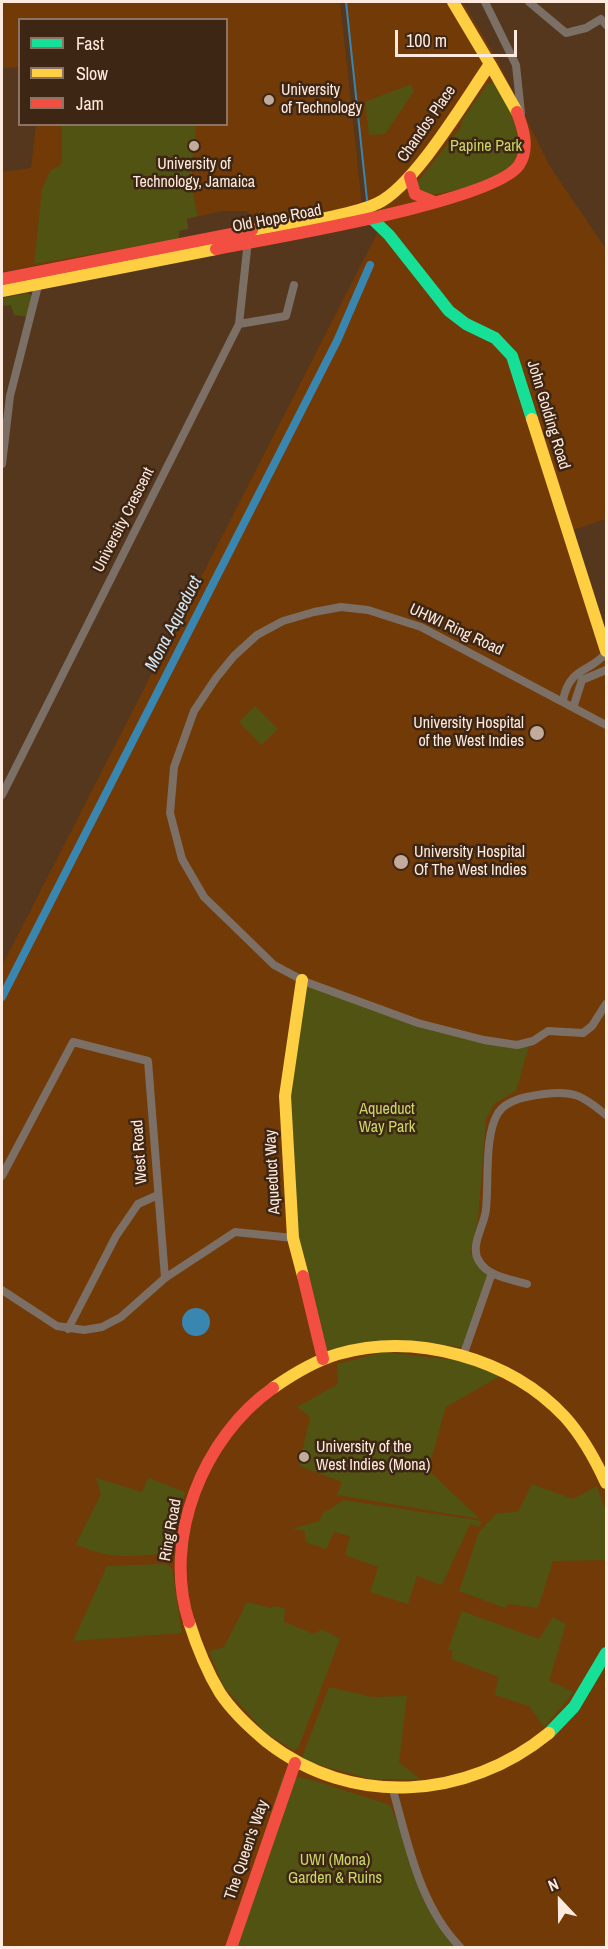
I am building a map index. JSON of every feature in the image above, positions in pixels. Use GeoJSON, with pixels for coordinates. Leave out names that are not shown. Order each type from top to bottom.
{"type":"FeatureCollection","features":[{"type":"Feature","properties":{"kind":"street"},"geometry":{"type":"LineString","coordinates":[[453,2],[508,93],[522,130]]}},
{"type":"Feature","properties":{"kind":"street"},"geometry":{"type":"LineString","coordinates":[[484,2],[516,65],[522,130]]}},
{"type":"Feature","properties":{"kind":"street"},"geometry":{"type":"LineString","coordinates":[[529,2],[566,33],[586,28],[605,19]]}},
{"type":"Feature","properties":{"kind":"street","name":"Chandos Place"},"geometry":{"type":"LineString","coordinates":[[387,199],[410,177],[490,64]]}},
{"type":"Feature","properties":{"kind":"street","name":"Old Hope Road"},"geometry":{"type":"LineString","coordinates":[[2,279],[40,277],[366,213],[434,202],[476,191],[504,178],[523,159],[525,147],[522,130]]}},
{"type":"Feature","properties":{"kind":"street"},"geometry":{"type":"LineString","coordinates":[[410,177],[410,188],[415,195],[434,202]]}},
{"type":"Feature","properties":{"kind":"street","name":"Old Hope Road"},"geometry":{"type":"LineString","coordinates":[[366,213],[387,199]]}},
{"type":"Feature","properties":{"kind":"street","name":"John Golding Road"},"geometry":{"type":"LineString","coordinates":[[366,213],[389,235],[449,311],[466,324],[495,338],[512,356],[606,652]]}},
{"type":"Feature","properties":{"kind":"street","name":"University Crescent"},"geometry":{"type":"LineString","coordinates":[[2,795],[239,324],[247,250]]}},
{"type":"Feature","properties":{"kind":"street"},"geometry":{"type":"LineString","coordinates":[[2,464],[10,396],[40,277]]}},
{"type":"Feature","properties":{"kind":"street","name":"Old Hope Road"},"geometry":{"type":"LineString","coordinates":[[2,291],[40,277]]}},
{"type":"Feature","properties":{"kind":"street"},"geometry":{"type":"LineString","coordinates":[[239,324],[286,316],[294,285]]}},
{"type":"Feature","properties":{"kind":"street","name":"UHWI Ring Road"},"geometry":{"type":"LineString","coordinates":[[606,725],[574,705],[421,627],[363,610],[334,608],[283,621],[257,635],[234,656],[194,711],[174,767],[170,788],[173,828],[182,859],[204,897],[274,965],[302,980],[412,1021],[484,1040],[517,1045],[533,1041],[548,1031],[583,1033],[592,1026],[606,1005]]}},
{"type":"Feature","properties":{"kind":"street"},"geometry":{"type":"LineString","coordinates":[[563,700],[565,691],[575,674],[606,652]]}},
{"type":"Feature","properties":{"kind":"street"},"geometry":{"type":"LineString","coordinates":[[574,705],[582,680],[606,670]]}},
{"type":"Feature","properties":{"kind":"street","name":"Aqueduct Way"},"geometry":{"type":"LineString","coordinates":[[302,980],[285,1096],[293,1238],[323,1359]]}},
{"type":"Feature","properties":{"kind":"street","name":"West Road"},"geometry":{"type":"LineString","coordinates":[[2,1176],[68,1047],[73,1042],[81,1042],[148,1061],[165,1278]]}},
{"type":"Feature","properties":{"kind":"street"},"geometry":{"type":"LineString","coordinates":[[527,1284],[487,1272],[477,1260],[475,1248],[486,1211],[493,1126],[499,1112],[520,1099],[560,1092],[577,1094],[606,1115]]}},
{"type":"Feature","properties":{"kind":"street"},"geometry":{"type":"LineString","coordinates":[[68,1329],[116,1236],[138,1204],[158,1195]]}},
{"type":"Feature","properties":{"kind":"street"},"geometry":{"type":"LineString","coordinates":[[2,1290],[57,1326],[84,1330],[102,1327],[121,1317],[165,1278],[235,1232],[293,1238]]}},
{"type":"Feature","properties":{"kind":"street"},"geometry":{"type":"LineString","coordinates":[[463,1356],[492,1273]]}},
{"type":"Feature","properties":{"kind":"street","name":"Ring Road"},"geometry":{"type":"LineString","coordinates":[[606,1483],[592,1453],[551,1401],[508,1373],[463,1356],[434,1350],[400,1347],[366,1349],[323,1359],[267,1393],[239,1419],[221,1442],[200,1477],[186,1526],[180,1565],[192,1635],[215,1687],[251,1731],[295,1763],[335,1780],[393,1790],[452,1782],[512,1761],[550,1732],[571,1711],[588,1689],[606,1653]]}},
{"type":"Feature","properties":{"kind":"street","name":"The Queen's Way"},"geometry":{"type":"LineString","coordinates":[[231,1947],[295,1763]]}},
{"type":"Feature","properties":{"kind":"street"},"geometry":{"type":"LineString","coordinates":[[393,1790],[422,1885],[450,1936],[461,1947]]}},
{"type":"Feature","properties":{"kind":"shaded area","name":"University of Technology, Jamaica"},"geometry":{"type":"Polygon","coordinates":[[[2,2],[340,2],[362,205],[252,227],[248,211],[222,211],[187,219],[188,229],[179,231],[179,239],[2,272],[2,172],[31,168],[36,126],[228,126],[228,18],[18,18],[18,67],[2,68],[2,2]]]}},
{"type":"Feature","properties":{"kind":"shaded area","name":"University of the West Indies (Mona)"},"geometry":{"type":"Polygon","coordinates":[[[346,2],[463,2],[496,57],[549,165],[606,249],[606,519],[570,531],[606,639],[606,1947],[2,1947],[2,966],[385,218],[367,200],[346,2]]]}},
{"type":"Feature","properties":{"kind":"green space","name":"Papine Park"},"geometry":{"type":"Polygon","coordinates":[[[493,82],[501,86],[517,132],[517,155],[510,167],[499,176],[485,182],[424,196],[416,184],[461,127],[462,120],[487,85],[493,82]]]}},
{"type":"Feature","properties":{"kind":"green space"},"geometry":{"type":"Polygon","coordinates":[[[411,84],[414,91],[385,134],[369,135],[365,102],[411,84]]]}},
{"type":"Feature","properties":{"kind":"green space"},"geometry":{"type":"Polygon","coordinates":[[[62,126],[196,126],[192,174],[198,216],[187,219],[188,229],[179,231],[179,239],[34,264],[42,189],[50,171],[62,164],[62,126]]]}},
{"type":"Feature","properties":{"kind":"green space"},"geometry":{"type":"Polygon","coordinates":[[[28,293],[32,296],[29,317],[14,315],[11,305],[2,306],[2,298],[28,293]]]}},
{"type":"Feature","properties":{"kind":"green space"},"geometry":{"type":"Polygon","coordinates":[[[255,706],[278,729],[261,745],[239,722],[255,706]]]}},
{"type":"Feature","properties":{"kind":"green space","name":"Aqueduct Way Park"},"geometry":{"type":"Polygon","coordinates":[[[305,984],[397,1018],[529,1046],[516,1091],[495,1103],[486,1119],[478,1220],[470,1253],[488,1275],[464,1348],[425,1342],[370,1342],[326,1354],[295,1229],[288,1096],[305,984]]]}},
{"type":"Feature","properties":{"kind":"green space"},"geometry":{"type":"Polygon","coordinates":[[[384,1352],[463,1361],[500,1376],[446,1407],[428,1470],[480,1519],[337,1495],[342,1482],[299,1466],[310,1417],[297,1407],[338,1384],[337,1364],[384,1352]]]}},
{"type":"Feature","properties":{"kind":"green space"},"geometry":{"type":"Polygon","coordinates":[[[96,1478],[142,1492],[148,1478],[185,1492],[172,1553],[112,1555],[76,1544],[101,1494],[96,1478]]]}},
{"type":"Feature","properties":{"kind":"green space"},"geometry":{"type":"Polygon","coordinates":[[[532,1484],[573,1499],[597,1486],[606,1512],[606,1560],[553,1561],[538,1608],[508,1604],[505,1608],[459,1591],[479,1532],[497,1513],[518,1512],[532,1484]]]}},
{"type":"Feature","properties":{"kind":"green space"},"geometry":{"type":"Polygon","coordinates":[[[344,1500],[482,1521],[479,1527],[470,1524],[442,1585],[417,1576],[408,1604],[370,1592],[378,1567],[345,1555],[350,1536],[334,1532],[326,1549],[305,1542],[305,1531],[292,1529],[319,1521],[323,1513],[344,1500]]]}},
{"type":"Feature","properties":{"kind":"green space"},"geometry":{"type":"Polygon","coordinates":[[[166,1564],[172,1568],[182,1633],[73,1641],[107,1566],[166,1564]]]}},
{"type":"Feature","properties":{"kind":"green space"},"geometry":{"type":"Polygon","coordinates":[[[247,1602],[271,1608],[274,1606],[285,1608],[284,1622],[314,1634],[322,1629],[340,1639],[299,1746],[294,1751],[265,1732],[223,1686],[209,1651],[224,1647],[247,1602]]]}},
{"type":"Feature","properties":{"kind":"green space"},"geometry":{"type":"Polygon","coordinates":[[[462,1611],[539,1639],[553,1617],[566,1624],[549,1681],[574,1692],[544,1727],[529,1706],[495,1695],[498,1677],[451,1659],[453,1651],[448,1649],[462,1611]]]}},
{"type":"Feature","properties":{"kind":"green space"},"geometry":{"type":"Polygon","coordinates":[[[329,1687],[372,1697],[407,1696],[399,1762],[420,1779],[371,1779],[301,1760],[329,1687]]]}},
{"type":"Feature","properties":{"kind":"green space","name":"UWI (Mona) Garden & Ruins"},"geometry":{"type":"Polygon","coordinates":[[[283,1775],[309,1779],[390,1805],[448,1941],[460,1947],[228,1948],[283,1775]]]}},
{"type":"Feature","properties":{"kind":"water"},"geometry":{"type":"Polygon","coordinates":[[[196,1308],[206,1312],[210,1322],[206,1332],[196,1336],[186,1332],[182,1322],[186,1312],[196,1308]]]}},
{"type":"Feature","properties":{"kind":"waterway"},"geometry":{"type":"LineString","coordinates":[[346,2],[367,200]]}},
{"type":"Feature","properties":{"kind":"waterway","name":"Mona Aqueduct"},"geometry":{"type":"LineString","coordinates":[[2,997],[337,341],[370,265]]}},
{"type":"Feature","properties":{"kind":"traffic: fast"},"geometry":{"type":"LineString","coordinates":[[365,212],[389,235],[449,311],[466,324],[495,338],[512,356],[532,419]]}},
{"type":"Feature","properties":{"kind":"traffic: fast"},"geometry":{"type":"LineString","coordinates":[[549,1733],[574,1707],[606,1653]]}},
{"type":"Feature","properties":{"kind":"traffic: slow"},"geometry":{"type":"LineString","coordinates":[[453,2],[490,64]]}},
{"type":"Feature","properties":{"kind":"traffic: slow"},"geometry":{"type":"LineString","coordinates":[[252,230],[317,220],[378,203],[408,179],[423,161],[490,64],[517,112]]}},
{"type":"Feature","properties":{"kind":"traffic: slow"},"geometry":{"type":"LineString","coordinates":[[2,291],[216,249]]}},
{"type":"Feature","properties":{"kind":"traffic: slow"},"geometry":{"type":"LineString","coordinates":[[532,419],[606,651]]}},
{"type":"Feature","properties":{"kind":"traffic: slow"},"geometry":{"type":"LineString","coordinates":[[302,980],[285,1096],[293,1238],[303,1276]]}},
{"type":"Feature","properties":{"kind":"traffic: slow"},"geometry":{"type":"LineString","coordinates":[[273,1388],[321,1360],[368,1348],[398,1346],[460,1355],[489,1365],[543,1396],[577,1432],[606,1483]]}},
{"type":"Feature","properties":{"kind":"traffic: slow"},"geometry":{"type":"LineString","coordinates":[[189,1622],[210,1676],[236,1713],[267,1742],[300,1763],[335,1778],[372,1786],[409,1787],[446,1783],[482,1772],[517,1755],[549,1733]]}},
{"type":"Feature","properties":{"kind":"traffic: jam"},"geometry":{"type":"LineString","coordinates":[[216,249],[378,217],[469,192],[501,179],[519,165],[524,152],[523,131],[517,112]]}},
{"type":"Feature","properties":{"kind":"traffic: jam"},"geometry":{"type":"LineString","coordinates":[[410,177],[415,194],[432,201]]}},
{"type":"Feature","properties":{"kind":"traffic: jam"},"geometry":{"type":"LineString","coordinates":[[2,279],[252,230]]}},
{"type":"Feature","properties":{"kind":"traffic: jam"},"geometry":{"type":"LineString","coordinates":[[303,1276],[323,1359]]}},
{"type":"Feature","properties":{"kind":"traffic: jam"},"geometry":{"type":"LineString","coordinates":[[189,1622],[182,1590],[181,1557],[185,1524],[195,1492],[209,1462],[227,1434],[248,1409],[273,1388]]}},
{"type":"Feature","properties":{"kind":"traffic: jam"},"geometry":{"type":"LineString","coordinates":[[231,1948],[295,1763]]}},
{"type":"Feature","properties":{"kind":"place","name":"University of Technology"},"geometry":{"type":"Point","coordinates":[269,100]}},
{"type":"Feature","properties":{"kind":"place","name":"University of Technology, Jamaica"},"geometry":{"type":"Point","coordinates":[194,146]}},
{"type":"Feature","properties":{"kind":"place","name":"University Hospital of the West Indies"},"geometry":{"type":"Point","coordinates":[537,733]}},
{"type":"Feature","properties":{"kind":"place","name":"University Hospital Of The West Indies"},"geometry":{"type":"Point","coordinates":[401,862]}},
{"type":"Feature","properties":{"kind":"place","name":"University of the West Indies (Mona)"},"geometry":{"type":"Point","coordinates":[304,1457]}}]}
